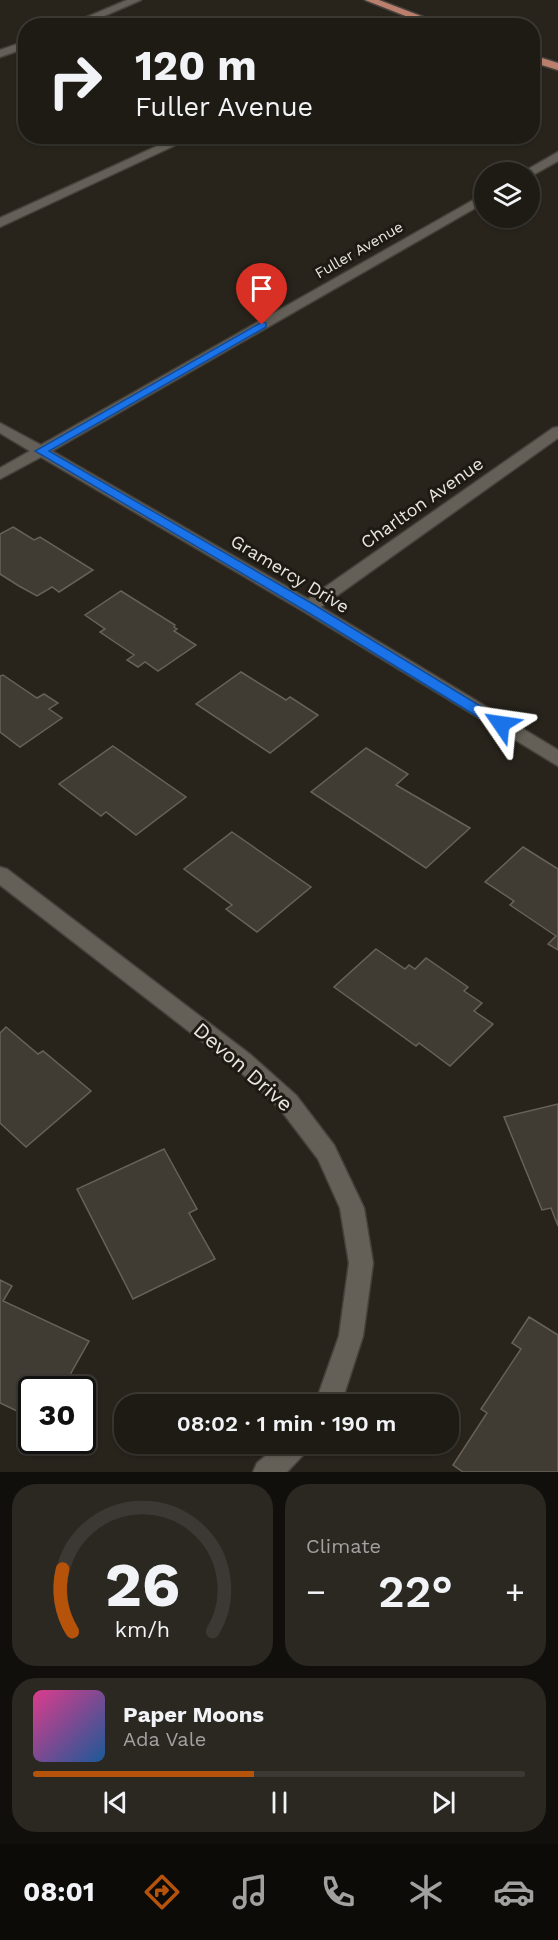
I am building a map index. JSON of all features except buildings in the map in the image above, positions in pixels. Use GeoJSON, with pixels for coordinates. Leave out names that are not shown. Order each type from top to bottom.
{"type":"FeatureCollection","features":[{"type":"Feature","properties":{"kind":"main road"},"geometry":{"type":"LineString","coordinates":[[370,0],[420,18]]}},
{"type":"Feature","properties":{"kind":"main road"},"geometry":{"type":"LineString","coordinates":[[540,61],[558,67]]}},
{"type":"Feature","properties":{"kind":"street"},"geometry":{"type":"LineString","coordinates":[[91,18],[136,0]]}},
{"type":"Feature","properties":{"kind":"street"},"geometry":{"type":"LineString","coordinates":[[0,54],[18,47]]}},
{"type":"Feature","properties":{"kind":"street"},"geometry":{"type":"LineString","coordinates":[[0,224],[173,144]]}},
{"type":"Feature","properties":{"kind":"street"},"geometry":{"type":"LineString","coordinates":[[540,166],[558,156]]}},
{"type":"Feature","properties":{"kind":"street","name":"Fuller Avenue"},"geometry":{"type":"LineString","coordinates":[[0,474],[474,204]]}},
{"type":"Feature","properties":{"kind":"street","name":"Gramercy Drive"},"geometry":{"type":"LineString","coordinates":[[0,427],[309,607],[558,759]]}},
{"type":"Feature","properties":{"kind":"street","name":"Charlton Avenue"},"geometry":{"type":"LineString","coordinates":[[309,607],[558,431]]}},
{"type":"Feature","properties":{"kind":"street","name":"Devon Drive"},"geometry":{"type":"LineString","coordinates":[[0,874],[243,1061],[288,1102],[326,1152],[352,1208],[361,1263],[351,1336],[331,1394]]}},
{"type":"Feature","properties":{"kind":"street"},"geometry":{"type":"LineString","coordinates":[[266,1472],[288,1454]]}},
{"type":"Feature","properties":{"kind":"route"},"geometry":{"type":"LineString","coordinates":[[262,325],[40,451],[309,607],[501,724]]}}]}
